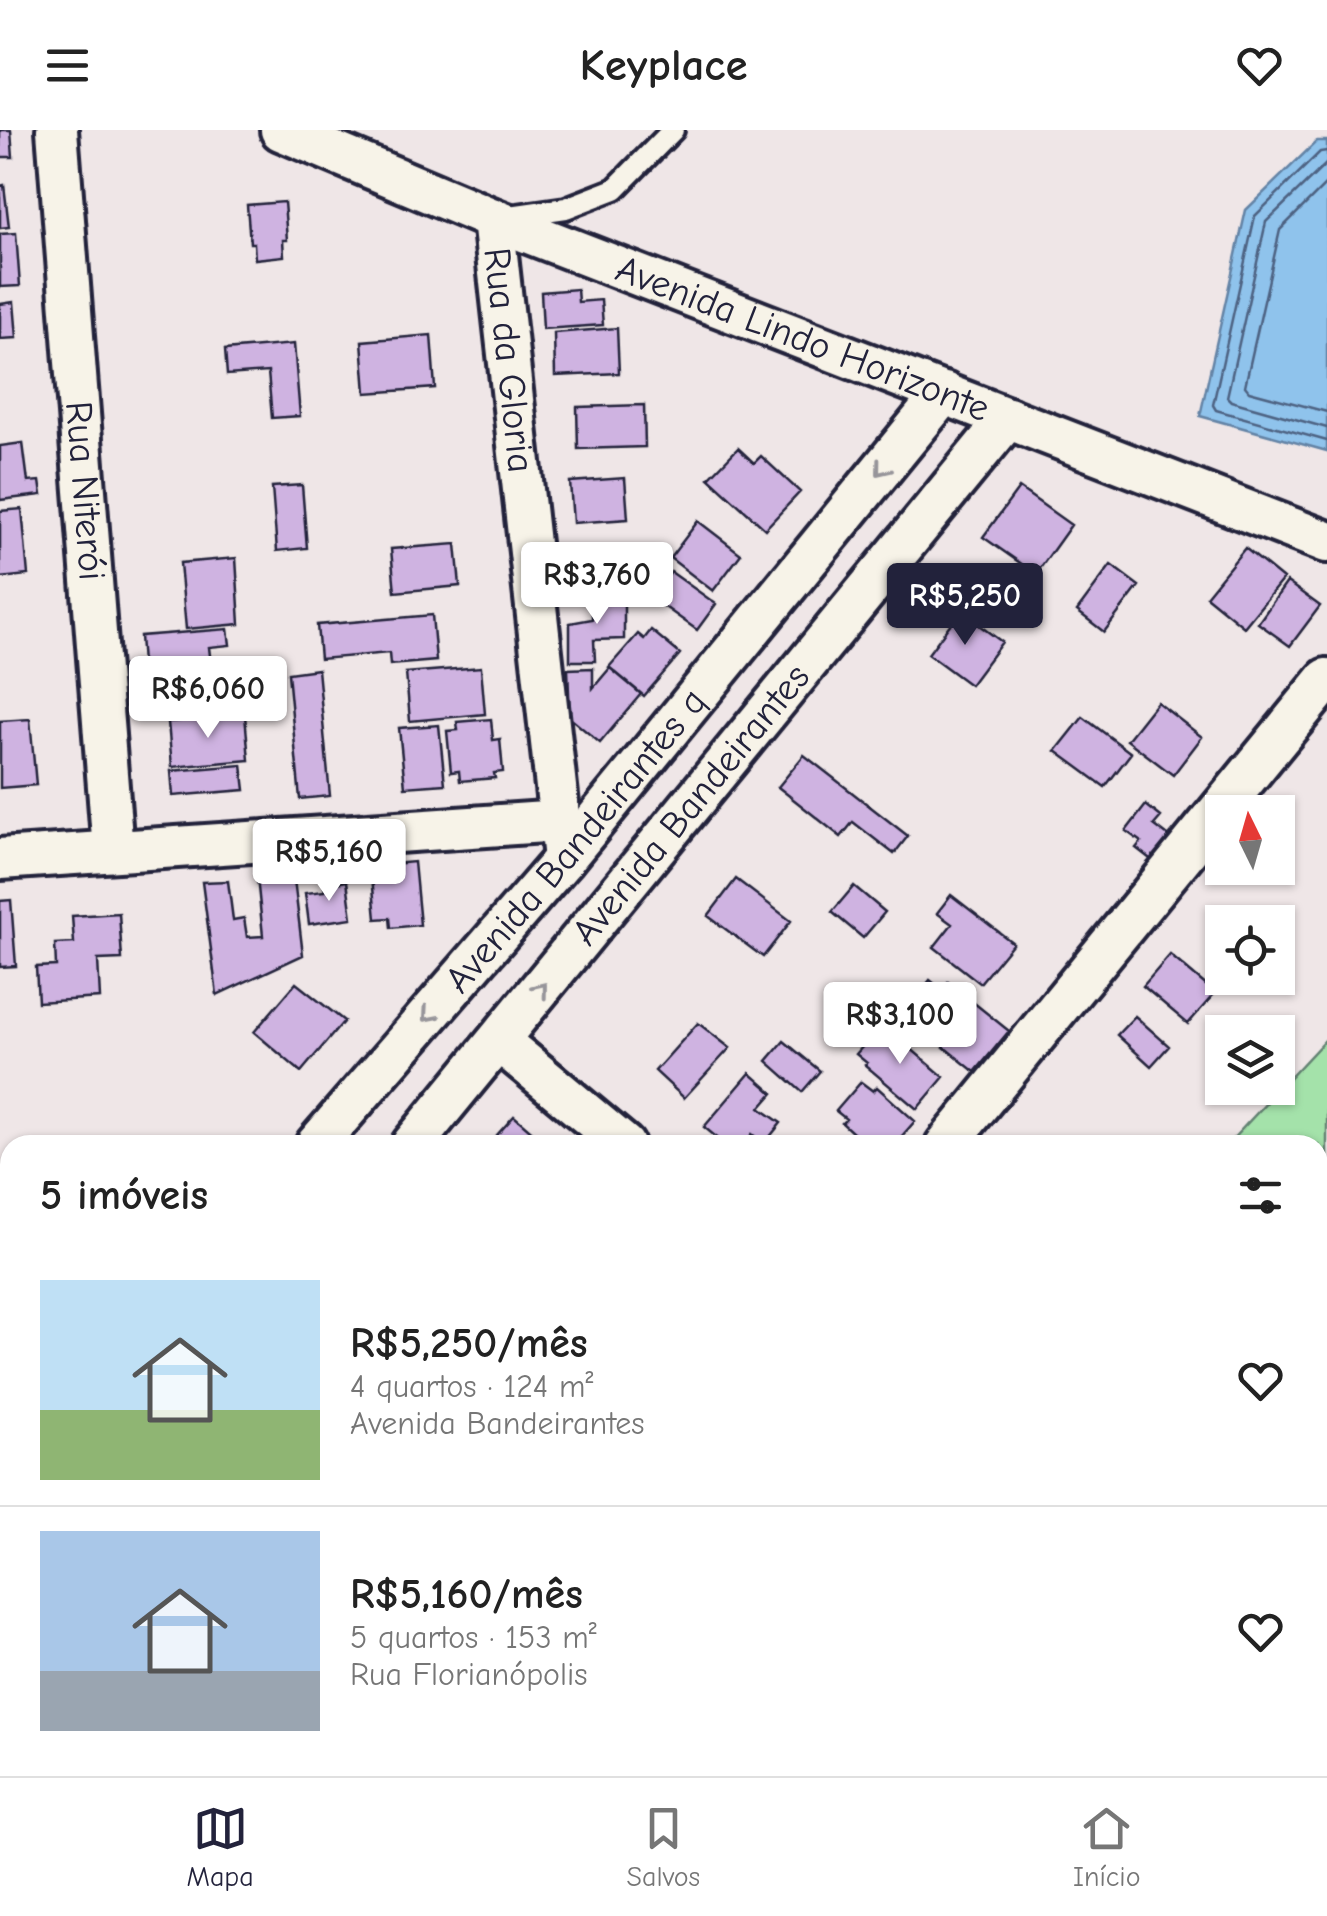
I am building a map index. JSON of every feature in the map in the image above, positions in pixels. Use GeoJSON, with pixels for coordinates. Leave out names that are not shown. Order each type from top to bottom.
{"type":"FeatureCollection","features":[{"type":"Feature","properties":{"kind":"street","name":"Rua Niterói"},"geometry":{"type":"LineString","coordinates":[[56,130],[113,851]]}},
{"type":"Feature","properties":{"kind":"street","name":"Avenida Lindo Horizonte"},"geometry":{"type":"LineString","coordinates":[[281,130],[493,219],[1327,542]]}},
{"type":"Feature","properties":{"kind":"street","name":"Rua da Gloria"},"geometry":{"type":"LineString","coordinates":[[493,219],[562,840]]}},
{"type":"Feature","properties":{"kind":"street","name":"Avenida Bandeirantes q"},"geometry":{"type":"LineString","coordinates":[[324,1135],[562,840],[944,394]]}},
{"type":"Feature","properties":{"kind":"street","name":"Avenida Bandeirantes"},"geometry":{"type":"LineString","coordinates":[[420,1135],[1008,418]]}},
{"type":"Feature","properties":{"kind":"street"},"geometry":{"type":"LineString","coordinates":[[954,1135],[1327,679]]}},
{"type":"Feature","properties":{"kind":"street"},"geometry":{"type":"LineString","coordinates":[[0,859],[113,851],[562,840]]}},
{"type":"Feature","properties":{"kind":"street"},"geometry":{"type":"LineString","coordinates":[[499,1041],[612,1135]]}},
{"type":"Feature","properties":{"kind":"lane"},"geometry":{"type":"LineString","coordinates":[[493,219],[566,208],[615,189],[673,130]]}},
{"type":"Feature","properties":{"kind":"green space"},"geometry":{"type":"Polygon","coordinates":[[[1327,1038],[1327,1135],[1236,1135],[1264,1105],[1295,1105],[1295,1072],[1327,1038]]]}},
{"type":"Feature","properties":{"kind":"water"},"geometry":{"type":"Polygon","coordinates":[[[1317,141],[1327,141],[1327,451],[1200,416],[1246,210],[1317,141]]]}},
{"type":"Feature","properties":{"kind":"building"},"geometry":{"type":"Polygon","coordinates":[[[0,130],[11,130],[13,157],[0,157],[0,130]]]}},
{"type":"Feature","properties":{"kind":"building"},"geometry":{"type":"Polygon","coordinates":[[[4,185],[9,227],[0,228],[0,186],[4,185]]]}},
{"type":"Feature","properties":{"kind":"building"},"geometry":{"type":"Polygon","coordinates":[[[284,202],[284,256],[255,259],[247,205],[284,202]]]}},
{"type":"Feature","properties":{"kind":"building"},"geometry":{"type":"Polygon","coordinates":[[[16,233],[20,286],[0,287],[0,234],[16,233]]]}},
{"type":"Feature","properties":{"kind":"building"},"geometry":{"type":"Polygon","coordinates":[[[577,289],[578,302],[601,300],[603,325],[543,329],[541,292],[577,289]]]}},
{"type":"Feature","properties":{"kind":"building"},"geometry":{"type":"Polygon","coordinates":[[[14,302],[17,338],[0,339],[0,304],[14,302]]]}},
{"type":"Feature","properties":{"kind":"building"},"geometry":{"type":"Polygon","coordinates":[[[617,328],[619,373],[555,376],[554,333],[617,328]]]}},
{"type":"Feature","properties":{"kind":"building"},"geometry":{"type":"Polygon","coordinates":[[[431,335],[435,388],[366,393],[362,341],[431,335]]]}},
{"type":"Feature","properties":{"kind":"building"},"geometry":{"type":"Polygon","coordinates":[[[294,344],[300,416],[272,418],[268,372],[227,375],[225,350],[294,344]]]}},
{"type":"Feature","properties":{"kind":"building"},"geometry":{"type":"Polygon","coordinates":[[[644,405],[645,447],[578,449],[577,407],[644,405]]]}},
{"type":"Feature","properties":{"kind":"building"},"geometry":{"type":"Polygon","coordinates":[[[23,443],[28,482],[40,481],[42,495],[0,500],[0,446],[23,443]]]}},
{"type":"Feature","properties":{"kind":"building"},"geometry":{"type":"Polygon","coordinates":[[[738,448],[754,463],[761,456],[800,492],[765,529],[709,478],[738,448]]]}},
{"type":"Feature","properties":{"kind":"building"},"geometry":{"type":"Polygon","coordinates":[[[625,478],[628,519],[573,523],[570,482],[625,478]]]}},
{"type":"Feature","properties":{"kind":"building"},"geometry":{"type":"Polygon","coordinates":[[[302,485],[307,548],[277,551],[272,487],[302,485]]]}},
{"type":"Feature","properties":{"kind":"building"},"geometry":{"type":"Polygon","coordinates":[[[1019,488],[1071,525],[1036,574],[983,537],[1019,488]]]}},
{"type":"Feature","properties":{"kind":"building"},"geometry":{"type":"Polygon","coordinates":[[[22,509],[28,575],[0,578],[0,511],[22,509]]]}},
{"type":"Feature","properties":{"kind":"building"},"geometry":{"type":"Polygon","coordinates":[[[698,521],[741,554],[713,591],[670,558],[698,521]]]}},
{"type":"Feature","properties":{"kind":"building"},"geometry":{"type":"Polygon","coordinates":[[[456,544],[460,586],[395,592],[391,549],[456,544]]]}},
{"type":"Feature","properties":{"kind":"building"},"geometry":{"type":"Polygon","coordinates":[[[612,548],[614,562],[631,561],[627,586],[572,589],[569,558],[612,548]]]}},
{"type":"Feature","properties":{"kind":"building"},"geometry":{"type":"Polygon","coordinates":[[[1245,548],[1283,579],[1244,627],[1206,596],[1245,548]]]}},
{"type":"Feature","properties":{"kind":"building"},"geometry":{"type":"Polygon","coordinates":[[[236,558],[240,624],[186,629],[180,563],[236,558]]]}},
{"type":"Feature","properties":{"kind":"building"},"geometry":{"type":"Polygon","coordinates":[[[1111,565],[1139,586],[1104,632],[1077,611],[1111,565]]]}},
{"type":"Feature","properties":{"kind":"building"},"geometry":{"type":"Polygon","coordinates":[[[671,572],[716,604],[697,630],[652,598],[671,572]]]}},
{"type":"Feature","properties":{"kind":"building"},"geometry":{"type":"Polygon","coordinates":[[[1287,582],[1320,606],[1290,646],[1258,623],[1287,582]]]}},
{"type":"Feature","properties":{"kind":"building"},"geometry":{"type":"Polygon","coordinates":[[[592,596],[624,596],[624,639],[594,640],[595,661],[570,661],[570,623],[592,619],[592,596]]]}},
{"type":"Feature","properties":{"kind":"building"},"geometry":{"type":"Polygon","coordinates":[[[960,611],[1002,642],[970,685],[928,654],[960,611]]]}},
{"type":"Feature","properties":{"kind":"building"},"geometry":{"type":"Polygon","coordinates":[[[432,615],[436,661],[390,665],[389,653],[320,659],[317,625],[432,615]]]}},
{"type":"Feature","properties":{"kind":"building"},"geometry":{"type":"Polygon","coordinates":[[[228,629],[230,645],[209,647],[212,673],[143,678],[140,636],[228,629]]]}},
{"type":"Feature","properties":{"kind":"building"},"geometry":{"type":"Polygon","coordinates":[[[651,630],[680,654],[644,696],[609,667],[638,634],[644,639],[651,630]]]}},
{"type":"Feature","properties":{"kind":"building"},"geometry":{"type":"Polygon","coordinates":[[[481,667],[485,714],[410,721],[406,673],[481,667]]]}},
{"type":"Feature","properties":{"kind":"building"},"geometry":{"type":"Polygon","coordinates":[[[593,668],[593,688],[610,668],[641,694],[600,743],[570,718],[568,669],[593,668]]]}},
{"type":"Feature","properties":{"kind":"building"},"geometry":{"type":"Polygon","coordinates":[[[318,669],[330,796],[300,799],[288,673],[318,669]]]}},
{"type":"Feature","properties":{"kind":"building"},"geometry":{"type":"Polygon","coordinates":[[[249,674],[251,699],[194,705],[191,681],[249,674]]]}},
{"type":"Feature","properties":{"kind":"building"},"geometry":{"type":"Polygon","coordinates":[[[1157,702],[1202,737],[1173,775],[1127,740],[1157,702]]]}},
{"type":"Feature","properties":{"kind":"building"},"geometry":{"type":"Polygon","coordinates":[[[245,715],[249,760],[172,767],[168,722],[245,715]]]}},
{"type":"Feature","properties":{"kind":"building"},"geometry":{"type":"Polygon","coordinates":[[[1083,717],[1131,753],[1105,787],[1056,751],[1083,717]]]}},
{"type":"Feature","properties":{"kind":"building"},"geometry":{"type":"Polygon","coordinates":[[[30,719],[36,785],[0,788],[0,721],[30,719]]]}},
{"type":"Feature","properties":{"kind":"building"},"geometry":{"type":"Polygon","coordinates":[[[491,719],[493,740],[500,739],[503,772],[494,773],[495,778],[460,781],[459,771],[451,772],[447,731],[458,730],[457,722],[491,719]]]}},
{"type":"Feature","properties":{"kind":"building"},"geometry":{"type":"Polygon","coordinates":[[[439,725],[445,784],[405,787],[399,728],[439,725]]]}},
{"type":"Feature","properties":{"kind":"building"},"geometry":{"type":"Polygon","coordinates":[[[804,755],[908,836],[894,854],[853,822],[841,837],[778,787],[804,755]]]}},
{"type":"Feature","properties":{"kind":"building"},"geometry":{"type":"Polygon","coordinates":[[[242,765],[245,790],[173,796],[171,771],[242,765]]]}},
{"type":"Feature","properties":{"kind":"building"},"geometry":{"type":"Polygon","coordinates":[[[1146,805],[1161,817],[1154,825],[1172,839],[1154,862],[1136,848],[1141,842],[1126,831],[1146,805]]]}},
{"type":"Feature","properties":{"kind":"building"},"geometry":{"type":"Polygon","coordinates":[[[414,862],[420,925],[391,928],[390,918],[376,919],[371,866],[414,862]]]}},
{"type":"Feature","properties":{"kind":"building"},"geometry":{"type":"Polygon","coordinates":[[[293,871],[303,955],[217,995],[202,882],[228,881],[233,920],[244,918],[247,937],[263,936],[257,877],[293,871]]]}},
{"type":"Feature","properties":{"kind":"building"},"geometry":{"type":"Polygon","coordinates":[[[736,879],[791,921],[763,957],[708,916],[736,879]]]}},
{"type":"Feature","properties":{"kind":"building"},"geometry":{"type":"Polygon","coordinates":[[[347,881],[352,918],[309,924],[305,893],[325,891],[324,885],[347,881]]]}},
{"type":"Feature","properties":{"kind":"building"},"geometry":{"type":"Polygon","coordinates":[[[854,886],[885,912],[863,938],[832,912],[854,886]]]}},
{"type":"Feature","properties":{"kind":"building"},"geometry":{"type":"Polygon","coordinates":[[[951,895],[1013,943],[980,983],[934,947],[952,924],[937,913],[951,895]]]}},
{"type":"Feature","properties":{"kind":"building"},"geometry":{"type":"Polygon","coordinates":[[[11,900],[16,966],[0,967],[0,901],[11,900]]]}},
{"type":"Feature","properties":{"kind":"building"},"geometry":{"type":"Polygon","coordinates":[[[119,913],[122,959],[98,960],[100,998],[38,1002],[36,967],[56,966],[55,944],[74,943],[72,916],[119,913]]]}},
{"type":"Feature","properties":{"kind":"building"},"geometry":{"type":"Polygon","coordinates":[[[1170,955],[1205,985],[1205,995],[1213,995],[1188,1024],[1143,986],[1170,955]]]}},
{"type":"Feature","properties":{"kind":"building"},"geometry":{"type":"Polygon","coordinates":[[[930,980],[941,989],[948,982],[1009,1031],[975,1072],[903,1014],[930,980]]]}},
{"type":"Feature","properties":{"kind":"building"},"geometry":{"type":"Polygon","coordinates":[[[296,983],[344,1021],[301,1072],[254,1032],[296,983]]]}},
{"type":"Feature","properties":{"kind":"building"},"geometry":{"type":"Polygon","coordinates":[[[1135,1016],[1169,1046],[1151,1066],[1117,1035],[1135,1016]]]}},
{"type":"Feature","properties":{"kind":"building"},"geometry":{"type":"Polygon","coordinates":[[[698,1023],[730,1048],[684,1098],[655,1071],[698,1023]]]}},
{"type":"Feature","properties":{"kind":"building"},"geometry":{"type":"Polygon","coordinates":[[[880,1027],[944,1077],[917,1109],[856,1054],[880,1027]]]}},
{"type":"Feature","properties":{"kind":"building"},"geometry":{"type":"Polygon","coordinates":[[[784,1041],[820,1071],[802,1092],[767,1061],[784,1041]]]}},
{"type":"Feature","properties":{"kind":"building"},"geometry":{"type":"Polygon","coordinates":[[[750,1073],[773,1093],[760,1108],[781,1123],[771,1135],[714,1135],[704,1127],[750,1073]]]}},
{"type":"Feature","properties":{"kind":"building"},"geometry":{"type":"Polygon","coordinates":[[[861,1082],[873,1091],[877,1087],[915,1121],[903,1135],[855,1135],[836,1111],[861,1082]]]}},
{"type":"Feature","properties":{"kind":"building"},"geometry":{"type":"Polygon","coordinates":[[[514,1116],[536,1135],[497,1135],[514,1116]]]}}]}
